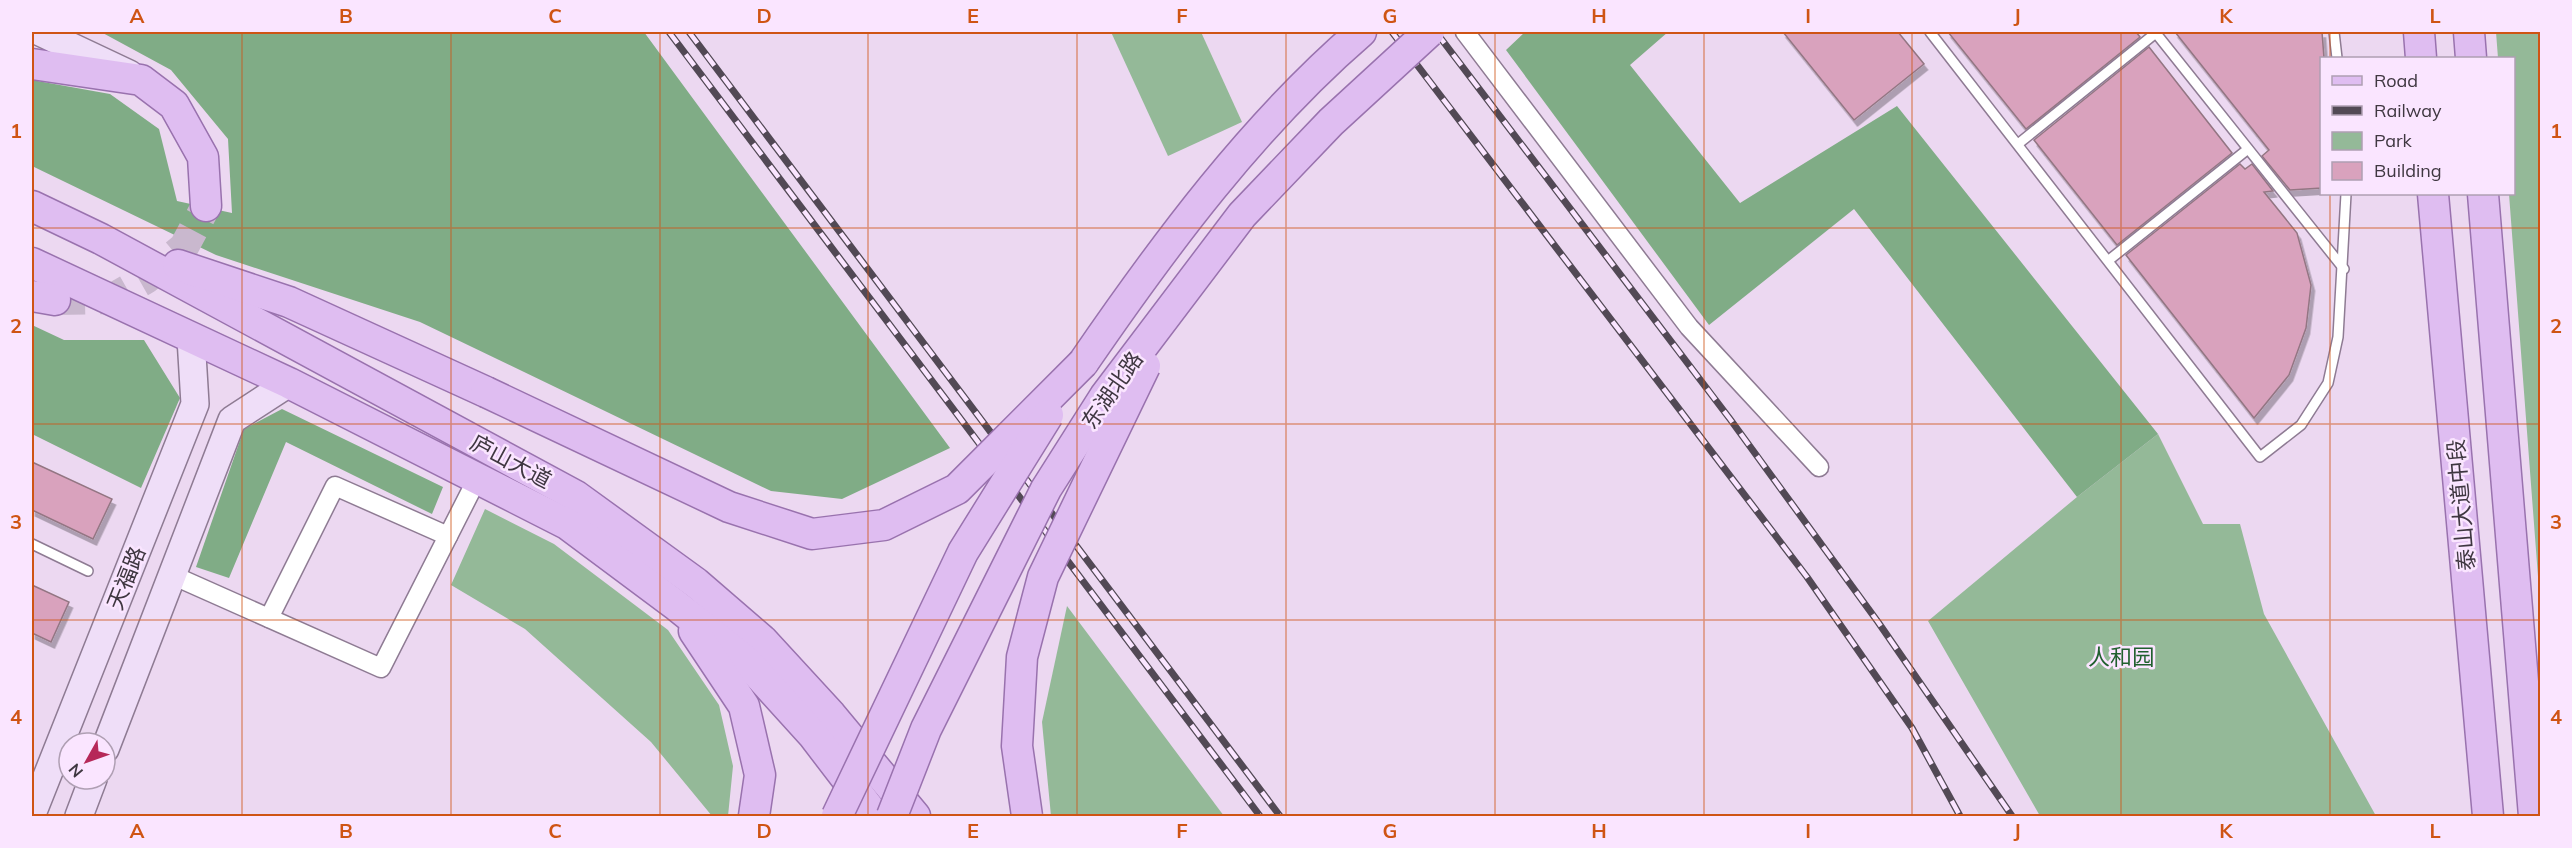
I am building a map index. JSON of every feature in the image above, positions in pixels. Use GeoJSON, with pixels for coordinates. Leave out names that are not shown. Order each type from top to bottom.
{"type":"FeatureCollection","features":[{"type":"Feature","properties":{"kind":"main road","name":"东湖北路"},"geometry":{"type":"LineString","coordinates":[[837,816],[963,552],[1044,420],[1205,195],[1279,113],[1361,32]]}},
{"type":"Feature","properties":{"kind":"main road","name":"东湖北路"},"geometry":{"type":"LineString","coordinates":[[892,816],[926,729],[1046,489],[1105,396],[1242,215],[1331,122],[1429,32]]}},
{"type":"Feature","properties":{"kind":"main road"},"geometry":{"type":"LineString","coordinates":[[2419,32],[2421,57]]}},
{"type":"Feature","properties":{"kind":"main road"},"geometry":{"type":"LineString","coordinates":[[2469,32],[2471,57]]}},
{"type":"Feature","properties":{"kind":"main road"},"geometry":{"type":"LineString","coordinates":[[32,64],[141,80],[174,105],[203,158],[206,206]]}},
{"type":"Feature","properties":{"kind":"main road","name":"泰山大道中段"},"geometry":{"type":"LineString","coordinates":[[2433,195],[2488,816]]}},
{"type":"Feature","properties":{"kind":"main road"},"geometry":{"type":"LineString","coordinates":[[2482,195],[2534,816]]}},
{"type":"Feature","properties":{"kind":"main road","name":"庐山大道"},"geometry":{"type":"LineString","coordinates":[[32,206],[101,239],[576,496],[696,583],[762,640],[831,715],[915,816]]}},
{"type":"Feature","properties":{"kind":"main road"},"geometry":{"type":"LineString","coordinates":[[101,239],[289,302],[729,507],[812,534],[884,525],[957,489],[1083,363]]}},
{"type":"Feature","properties":{"kind":"main road","name":"庐山大道"},"geometry":{"type":"LineString","coordinates":[[32,263],[289,383],[567,524],[677,606],[747,662],[813,735],[875,816]]}},
{"type":"Feature","properties":{"kind":"main road"},"geometry":{"type":"LineString","coordinates":[[1026,816],[1017,746],[1022,657],[1043,577],[1176,303]]}},
{"type":"Feature","properties":{"kind":"main road"},"geometry":{"type":"LineString","coordinates":[[677,606],[744,706],[760,776],[754,816]]}},
{"type":"Feature","properties":{"kind":"street"},"geometry":{"type":"LineString","coordinates":[[40,32],[141,80]]}},
{"type":"Feature","properties":{"kind":"street"},"geometry":{"type":"LineString","coordinates":[[1465,32],[1689,327],[1819,467]]}},
{"type":"Feature","properties":{"kind":"street","name":"天福路"},"geometry":{"type":"LineString","coordinates":[[32,814],[195,404],[191,338]]}},
{"type":"Feature","properties":{"kind":"street","name":"天福路"},"geometry":{"type":"LineString","coordinates":[[112,731],[232,420],[289,383]]}},
{"type":"Feature","properties":{"kind":"street"},"geometry":{"type":"LineString","coordinates":[[172,575],[381,668],[477,479]]}},
{"type":"Feature","properties":{"kind":"street"},"geometry":{"type":"LineString","coordinates":[[269,618],[335,486],[448,536]]}},
{"type":"Feature","properties":{"kind":"street"},"geometry":{"type":"LineString","coordinates":[[79,816],[88,791]]}},
{"type":"Feature","properties":{"kind":"lane"},"geometry":{"type":"LineString","coordinates":[[1930,32],[2260,457],[2301,425],[2328,383],[2338,337],[2344,269],[2346,195]]}},
{"type":"Feature","properties":{"kind":"lane"},"geometry":{"type":"LineString","coordinates":[[2018,144],[2156,32],[2344,269]]}},
{"type":"Feature","properties":{"kind":"lane"},"geometry":{"type":"LineString","coordinates":[[2334,32],[2337,57]]}},
{"type":"Feature","properties":{"kind":"lane"},"geometry":{"type":"LineString","coordinates":[[2109,260],[2248,149]]}},
{"type":"Feature","properties":{"kind":"lane"},"geometry":{"type":"LineString","coordinates":[[32,544],[88,571]]}},
{"type":"Feature","properties":{"kind":"green space"},"geometry":{"type":"Polygon","coordinates":[[[101,32],[644,32],[950,448],[842,499],[771,491],[420,322],[216,255],[32,166],[32,80],[110,94],[159,129],[177,201],[232,213],[228,139],[171,70],[101,32]]]}},
{"type":"Feature","properties":{"kind":"green space"},"geometry":{"type":"Polygon","coordinates":[[[1111,32],[1201,32],[1242,122],[1168,156],[1111,32]]]}},
{"type":"Feature","properties":{"kind":"green space"},"geometry":{"type":"Polygon","coordinates":[[[1525,32],[1668,32],[1630,65],[1740,203],[1897,106],[2158,434],[2077,497],[1854,209],[1709,325],[1506,50],[1525,32]]]}},
{"type":"Feature","properties":{"kind":"green space"},"geometry":{"type":"Polygon","coordinates":[[[2496,32],[2540,32],[2540,603],[2509,195],[2515,195],[2515,57],[2498,57],[2496,32]]]}},
{"type":"Feature","properties":{"kind":"green space"},"geometry":{"type":"Polygon","coordinates":[[[32,325],[64,340],[144,340],[180,398],[141,488],[32,434],[32,325]]]}},
{"type":"Feature","properties":{"kind":"green space"},"geometry":{"type":"Polygon","coordinates":[[[282,409],[443,487],[432,514],[286,442],[229,578],[196,567],[244,429],[282,409]]]}},
{"type":"Feature","properties":{"kind":"green space","name":"人和园"},"geometry":{"type":"Polygon","coordinates":[[[2158,434],[2203,524],[2240,524],[2264,614],[2376,816],[2040,816],[1928,621],[2077,497],[2158,434]]]}},
{"type":"Feature","properties":{"kind":"green space"},"geometry":{"type":"Polygon","coordinates":[[[485,509],[554,544],[668,630],[719,705],[733,766],[728,816],[712,816],[651,742],[525,629],[451,585],[485,509]]]}},
{"type":"Feature","properties":{"kind":"green space"},"geometry":{"type":"Polygon","coordinates":[[[1067,606],[1224,816],[1051,816],[1042,722],[1067,606]]]}},
{"type":"Feature","properties":{"kind":"building"},"geometry":{"type":"Polygon","coordinates":[[[1783,32],[1898,32],[1924,64],[1854,120],[1783,32]]]}},
{"type":"Feature","properties":{"kind":"building"},"geometry":{"type":"Polygon","coordinates":[[[1948,32],[2136,32],[2140,37],[2026,129],[1948,32]]]}},
{"type":"Feature","properties":{"kind":"building"},"geometry":{"type":"Polygon","coordinates":[[[2175,32],[2322,32],[2324,57],[2320,57],[2320,188],[2290,190],[2262,156],[2269,150],[2175,32]]]}},
{"type":"Feature","properties":{"kind":"building"},"geometry":{"type":"Polygon","coordinates":[[[2149,47],[2232,153],[2117,245],[2034,140],[2149,47]]]}},
{"type":"Feature","properties":{"kind":"building"},"geometry":{"type":"Polygon","coordinates":[[[2240,164],[2245,169],[2252,164],[2273,191],[2264,192],[2297,233],[2311,285],[2306,328],[2289,375],[2254,418],[2126,255],[2240,164]]]}},
{"type":"Feature","properties":{"kind":"building"},"geometry":{"type":"Polygon","coordinates":[[[32,462],[112,499],[93,539],[32,510],[32,462]]]}},
{"type":"Feature","properties":{"kind":"building"},"geometry":{"type":"Polygon","coordinates":[[[32,585],[69,602],[51,642],[32,633],[32,585]]]}},
{"type":"Feature","properties":{"kind":"tunnel"},"geometry":{"type":"LineString","coordinates":[[55,300],[111,299],[146,279],[184,247],[206,206]]}},
{"type":"Feature","properties":{"kind":"railway"},"geometry":{"type":"LineString","coordinates":[[669,32],[1260,816]]}},
{"type":"Feature","properties":{"kind":"railway"},"geometry":{"type":"LineString","coordinates":[[689,32],[1280,816]]}},
{"type":"Feature","properties":{"kind":"railway"},"geometry":{"type":"LineString","coordinates":[[1392,32],[1807,577],[1912,728],[1960,816]]}},
{"type":"Feature","properties":{"kind":"railway"},"geometry":{"type":"LineString","coordinates":[[1436,32],[1730,419],[1878,622],[2012,816]]}}]}
